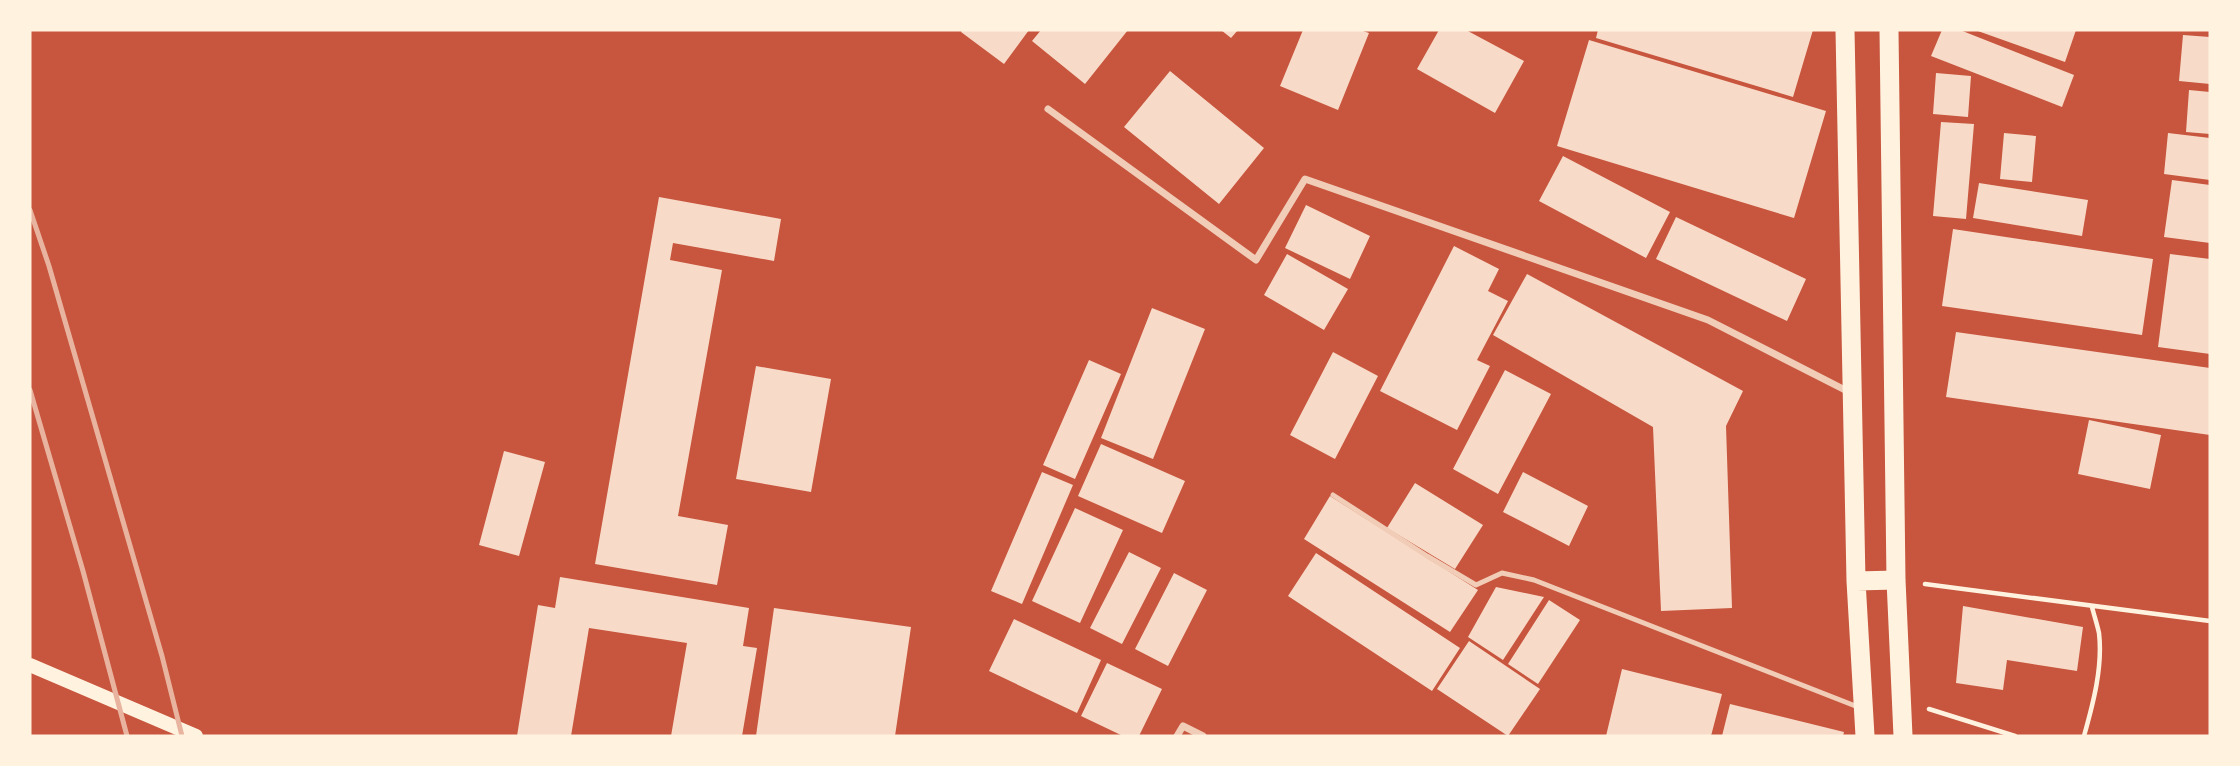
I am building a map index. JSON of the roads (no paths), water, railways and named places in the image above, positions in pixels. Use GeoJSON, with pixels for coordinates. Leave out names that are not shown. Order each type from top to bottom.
{"type":"FeatureCollection","features":[{"type":"Feature","properties":{"kind":"highway"},"geometry":{"type":"LineString","coordinates":[[1845,30],[1856,581],[1865,736]]}},
{"type":"Feature","properties":{"kind":"highway"},"geometry":{"type":"LineString","coordinates":[[1889,30],[1896,580],[1903,736]]}},
{"type":"Feature","properties":{"kind":"highway"},"geometry":{"type":"LineString","coordinates":[[1856,581],[1896,580]]}},
{"type":"Feature","properties":{"kind":"main road"},"geometry":{"type":"LineString","coordinates":[[30,665],[196,736]]}},
{"type":"Feature","properties":{"kind":"street"},"geometry":{"type":"LineString","coordinates":[[1048,109],[1256,260],[1305,178],[1708,320],[1852,394]]}},
{"type":"Feature","properties":{"kind":"street"},"geometry":{"type":"LineString","coordinates":[[1177,736],[1183,726],[1203,736]]}},
{"type":"Feature","properties":{"kind":"lane"},"geometry":{"type":"LineString","coordinates":[[1333,495],[1476,585],[1502,573],[1534,580],[1864,709]]}},
{"type":"Feature","properties":{"kind":"railway"},"geometry":{"type":"LineString","coordinates":[[30,210],[49,266],[162,656],[182,736]]}},
{"type":"Feature","properties":{"kind":"railway"},"geometry":{"type":"LineString","coordinates":[[30,390],[83,571],[127,736]]}}]}
